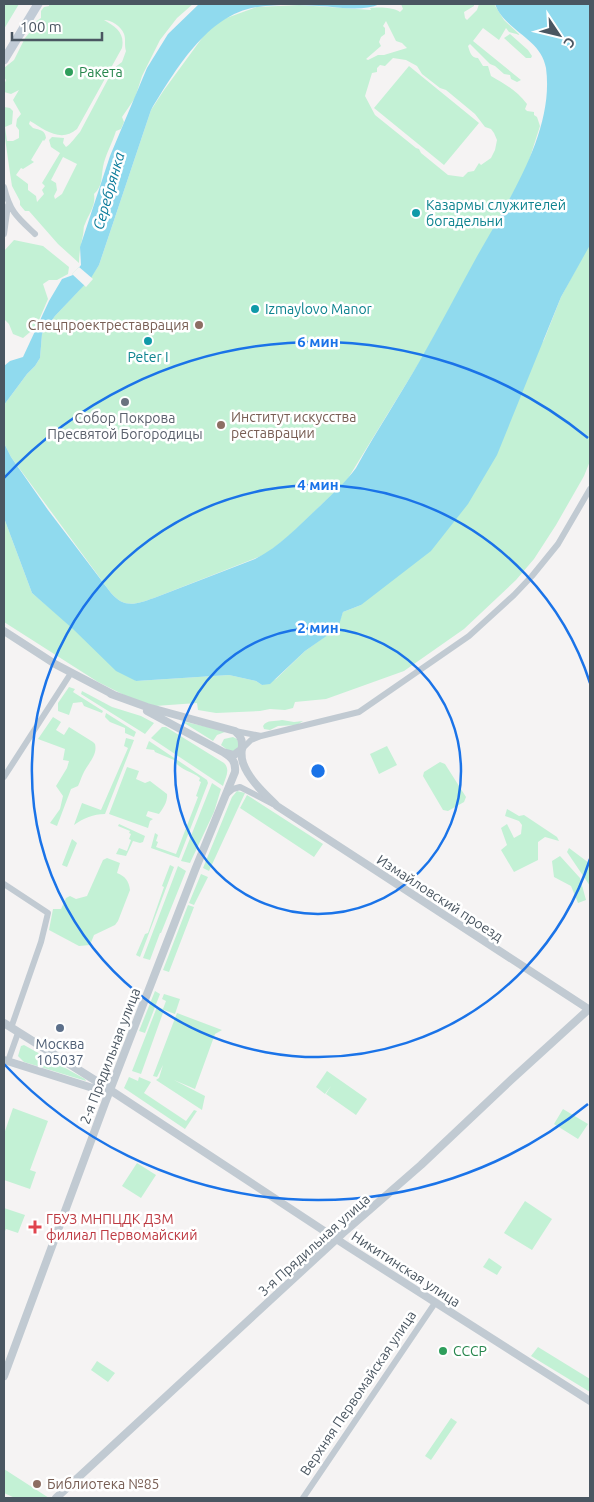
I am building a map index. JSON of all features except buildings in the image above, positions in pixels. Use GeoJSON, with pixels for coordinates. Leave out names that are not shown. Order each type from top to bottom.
{"type":"FeatureCollection","features":[{"type":"Feature","properties":{"kind":"main road"},"geometry":{"type":"LineString","coordinates":[[4,60],[38,4]]}},
{"type":"Feature","properties":{"kind":"street"},"geometry":{"type":"LineString","coordinates":[[4,187],[8,204],[13,212],[35,234]]}},
{"type":"Feature","properties":{"kind":"street"},"geometry":{"type":"LineString","coordinates":[[4,234],[8,204]]}},
{"type":"Feature","properties":{"kind":"street"},"geometry":{"type":"LineString","coordinates":[[4,630],[71,673],[162,717],[223,752],[234,755],[251,740],[261,736],[359,712],[469,636],[532,576],[558,544],[590,489]]}},
{"type":"Feature","properties":{"kind":"street"},"geometry":{"type":"LineString","coordinates":[[4,777],[71,673]]}},
{"type":"Feature","properties":{"kind":"street"},"geometry":{"type":"LineString","coordinates":[[111,694],[147,707],[235,731],[261,736]]}},
{"type":"Feature","properties":{"kind":"street","name":"Измайловский проезд"},"geometry":{"type":"LineString","coordinates":[[235,731],[242,740],[242,762],[247,772],[277,806]]}},
{"type":"Feature","properties":{"kind":"street","name":"2-я Прядильная улица"},"geometry":{"type":"LineString","coordinates":[[4,1376],[110,1091],[235,772],[236,765],[234,761],[223,752]]}},
{"type":"Feature","properties":{"kind":"street","name":"Измайловский проезд"},"geometry":{"type":"LineString","coordinates":[[226,795],[232,789],[240,787],[277,806],[590,1010]]}},
{"type":"Feature","properties":{"kind":"street"},"geometry":{"type":"LineString","coordinates":[[4,884],[48,913],[6,1060],[99,1090],[110,1091]]}},
{"type":"Feature","properties":{"kind":"street","name":"3-я Прядильная улица"},"geometry":{"type":"LineString","coordinates":[[56,1498],[422,1165],[512,1079],[590,1010]]}},
{"type":"Feature","properties":{"kind":"street","name":"Никитинская улица"},"geometry":{"type":"LineString","coordinates":[[4,1023],[590,1401]]}},
{"type":"Feature","properties":{"kind":"street","name":"Верхняя Первомайская улица"},"geometry":{"type":"LineString","coordinates":[[303,1498],[435,1302]]}},
{"type":"Feature","properties":{"kind":"green space"},"geometry":{"type":"Polygon","coordinates":[[[4,4],[19,4],[4,29],[4,4]]]}},
{"type":"Feature","properties":{"kind":"green space"},"geometry":{"type":"Polygon","coordinates":[[[49,4],[193,4],[177,18],[160,40],[142,76],[135,98],[122,117],[124,122],[121,129],[116,131],[107,154],[100,185],[94,194],[93,206],[84,226],[79,263],[58,244],[29,211],[25,211],[20,205],[20,201],[12,186],[4,131],[4,107],[10,108],[13,111],[12,124],[5,127],[7,141],[19,138],[19,130],[16,126],[17,119],[21,114],[13,100],[19,90],[11,94],[4,92],[6,80],[4,68],[14,60],[30,32],[32,24],[41,18],[41,11],[44,7],[49,6],[49,4]],[[104,20],[121,34],[122,48],[77,129],[65,135],[53,134],[30,121],[29,124],[43,132],[46,138],[31,160],[34,162],[23,169],[21,168],[16,175],[28,184],[28,190],[36,196],[37,202],[44,194],[42,190],[45,186],[42,183],[60,153],[51,147],[49,140],[52,137],[64,138],[63,143],[66,147],[70,144],[80,132],[114,68],[122,62],[126,51],[124,34],[116,24],[104,20]],[[63,157],[51,180],[56,183],[55,199],[62,194],[77,164],[63,157]]]}},
{"type":"Feature","properties":{"kind":"green space","name":"Izmaylovo Manor"},"geometry":{"type":"Polygon","coordinates":[[[401,4],[474,4],[474,6],[464,12],[467,20],[477,10],[479,4],[494,4],[504,20],[520,35],[509,32],[506,28],[499,40],[483,28],[473,41],[521,80],[517,82],[511,79],[510,75],[504,74],[490,64],[470,44],[468,46],[472,56],[478,58],[483,66],[488,66],[491,76],[519,95],[527,104],[525,109],[534,112],[534,115],[537,117],[540,126],[526,170],[422,358],[347,480],[290,535],[266,554],[148,600],[131,604],[121,601],[111,593],[11,457],[4,443],[4,405],[40,358],[42,334],[55,316],[84,285],[72,274],[79,267],[91,277],[99,265],[151,110],[205,34],[221,20],[257,7],[299,5],[371,10],[370,8],[381,8],[400,12],[403,9],[401,4]],[[386,21],[383,26],[385,34],[379,42],[381,46],[366,59],[368,60],[378,55],[407,48],[402,43],[396,41],[386,21]],[[393,58],[385,66],[380,65],[377,68],[377,72],[372,73],[365,96],[375,115],[419,149],[421,153],[448,175],[463,177],[468,172],[474,171],[479,163],[481,165],[491,158],[497,140],[491,129],[485,127],[475,114],[446,90],[440,88],[422,74],[417,66],[406,60],[393,58]]]}},
{"type":"Feature","properties":{"kind":"green space"},"geometry":{"type":"Polygon","coordinates":[[[510,34],[528,50],[532,56],[531,58],[526,58],[504,38],[510,34]]]}},
{"type":"Feature","properties":{"kind":"green space"},"geometry":{"type":"Polygon","coordinates":[[[409,66],[479,123],[444,165],[374,108],[409,66]]]}},
{"type":"Feature","properties":{"kind":"green space"},"geometry":{"type":"Polygon","coordinates":[[[14,240],[43,246],[69,267],[68,274],[43,284],[48,299],[36,327],[23,338],[13,334],[9,324],[4,319],[4,251],[14,240]]]}},
{"type":"Feature","properties":{"kind":"green space"},"geometry":{"type":"Polygon","coordinates":[[[590,243],[590,461],[584,476],[534,559],[516,580],[464,629],[404,671],[326,699],[295,702],[293,708],[285,710],[270,709],[216,713],[198,710],[197,703],[155,706],[132,699],[98,682],[4,622],[4,518],[32,593],[136,681],[229,675],[256,681],[262,685],[276,679],[305,651],[337,628],[343,612],[361,605],[544,340],[561,297],[590,243]]]}},
{"type":"Feature","properties":{"kind":"green space"},"geometry":{"type":"Polygon","coordinates":[[[69,687],[75,689],[73,692],[103,711],[102,713],[84,706],[82,702],[73,703],[69,715],[58,711],[58,703],[69,687]]]}},
{"type":"Feature","properties":{"kind":"green space"},"geometry":{"type":"Polygon","coordinates":[[[82,691],[112,707],[141,716],[154,723],[145,734],[81,694],[82,691]]]}},
{"type":"Feature","properties":{"kind":"green space"},"geometry":{"type":"Polygon","coordinates":[[[106,713],[136,732],[134,737],[125,733],[125,728],[110,722],[105,717],[106,713]]]}},
{"type":"Feature","properties":{"kind":"green space"},"geometry":{"type":"Polygon","coordinates":[[[53,717],[61,722],[56,730],[64,735],[69,727],[93,742],[96,748],[94,756],[78,786],[71,789],[57,826],[50,823],[60,809],[63,796],[56,786],[69,761],[63,760],[65,749],[38,739],[53,717]]]}},
{"type":"Feature","properties":{"kind":"green space"},"geometry":{"type":"Polygon","coordinates":[[[282,720],[303,721],[297,725],[278,726],[270,730],[264,729],[263,726],[267,722],[282,720]]]}},
{"type":"Feature","properties":{"kind":"green space"},"geometry":{"type":"Polygon","coordinates":[[[181,721],[225,732],[217,735],[213,741],[181,721]]]}},
{"type":"Feature","properties":{"kind":"green space"},"geometry":{"type":"Polygon","coordinates":[[[162,727],[166,727],[224,763],[227,771],[223,786],[151,738],[162,727]]]}},
{"type":"Feature","properties":{"kind":"green space"},"geometry":{"type":"Polygon","coordinates":[[[233,737],[237,739],[239,744],[237,751],[230,752],[221,745],[224,739],[233,737]]]}},
{"type":"Feature","properties":{"kind":"green space"},"geometry":{"type":"Polygon","coordinates":[[[126,738],[134,740],[105,814],[89,817],[74,825],[82,803],[101,810],[128,748],[124,746],[126,738]]]}},
{"type":"Feature","properties":{"kind":"green space"},"geometry":{"type":"Polygon","coordinates":[[[149,741],[207,780],[208,783],[179,858],[151,848],[155,833],[158,835],[156,847],[176,854],[198,797],[196,796],[201,782],[199,781],[200,778],[179,766],[174,760],[154,750],[146,749],[149,741]]]}},
{"type":"Feature","properties":{"kind":"green space"},"geometry":{"type":"Polygon","coordinates":[[[387,746],[397,765],[379,774],[370,754],[387,746]]]}},
{"type":"Feature","properties":{"kind":"green space"},"geometry":{"type":"Polygon","coordinates":[[[440,762],[445,764],[466,797],[464,802],[448,811],[443,810],[423,776],[424,772],[440,762]]]}},
{"type":"Feature","properties":{"kind":"green space"},"geometry":{"type":"Polygon","coordinates":[[[127,767],[139,771],[136,779],[145,783],[150,781],[167,794],[164,807],[159,814],[148,811],[146,816],[153,819],[150,821],[148,828],[109,814],[127,767]]]}},
{"type":"Feature","properties":{"kind":"green space"},"geometry":{"type":"Polygon","coordinates":[[[212,783],[221,789],[214,812],[190,863],[181,861],[212,783]]]}},
{"type":"Feature","properties":{"kind":"green space"},"geometry":{"type":"Polygon","coordinates":[[[237,791],[245,793],[209,871],[203,868],[232,797],[237,791]]]}},
{"type":"Feature","properties":{"kind":"green space"},"geometry":{"type":"Polygon","coordinates":[[[247,795],[323,844],[314,857],[240,808],[247,795]]]}},
{"type":"Feature","properties":{"kind":"green space"},"geometry":{"type":"Polygon","coordinates":[[[507,809],[519,816],[524,815],[557,837],[559,841],[545,837],[538,842],[538,860],[514,872],[501,850],[507,845],[501,828],[507,824],[514,838],[521,834],[522,825],[519,821],[505,816],[507,809]]]}},
{"type":"Feature","properties":{"kind":"green space"},"geometry":{"type":"Polygon","coordinates":[[[119,824],[145,836],[143,842],[133,841],[126,856],[116,854],[119,848],[127,851],[131,834],[129,833],[130,831],[118,826],[119,824]]]}},
{"type":"Feature","properties":{"kind":"green space"},"geometry":{"type":"Polygon","coordinates":[[[72,839],[77,843],[67,867],[62,865],[72,839]]]}},
{"type":"Feature","properties":{"kind":"green space"},"geometry":{"type":"Polygon","coordinates":[[[569,848],[589,863],[590,886],[567,852],[569,848]]]}},
{"type":"Feature","properties":{"kind":"green space"},"geometry":{"type":"Polygon","coordinates":[[[560,856],[580,878],[586,900],[578,903],[571,886],[554,877],[552,861],[560,856]]]}},
{"type":"Feature","properties":{"kind":"green space"},"geometry":{"type":"Polygon","coordinates":[[[107,858],[120,863],[117,873],[126,879],[130,890],[115,925],[94,935],[90,945],[79,946],[49,930],[53,909],[61,909],[66,898],[70,896],[76,899],[87,896],[103,860],[107,858]]]}},
{"type":"Feature","properties":{"kind":"green space"},"geometry":{"type":"Polygon","coordinates":[[[170,865],[174,867],[140,957],[136,955],[145,934],[148,933],[170,865]]]}},
{"type":"Feature","properties":{"kind":"green space"},"geometry":{"type":"Polygon","coordinates":[[[178,866],[186,871],[150,960],[143,958],[178,866]]]}},
{"type":"Feature","properties":{"kind":"green space"},"geometry":{"type":"Polygon","coordinates":[[[201,874],[208,877],[194,905],[189,903],[201,874]]]}},
{"type":"Feature","properties":{"kind":"green space"},"geometry":{"type":"Polygon","coordinates":[[[188,905],[194,907],[169,972],[163,970],[188,905]]]}},
{"type":"Feature","properties":{"kind":"green space"},"geometry":{"type":"Polygon","coordinates":[[[155,991],[160,994],[145,1033],[139,1031],[155,991]]]}},
{"type":"Feature","properties":{"kind":"green space"},"geometry":{"type":"Polygon","coordinates":[[[164,994],[180,999],[175,1014],[164,1010],[141,1074],[132,1071],[157,1007],[163,1009],[166,1001],[162,999],[164,994]]]}},
{"type":"Feature","properties":{"kind":"green space"},"geometry":{"type":"Polygon","coordinates":[[[177,1013],[222,1030],[215,1034],[195,1089],[174,1080],[205,1096],[202,1110],[156,1080],[159,1078],[163,1065],[157,1077],[153,1076],[177,1013]]]}},
{"type":"Feature","properties":{"kind":"green space"},"geometry":{"type":"Polygon","coordinates":[[[24,1045],[86,1081],[24,1062],[18,1056],[21,1046],[24,1045]]]}},
{"type":"Feature","properties":{"kind":"green space"},"geometry":{"type":"Polygon","coordinates":[[[327,1071],[367,1099],[356,1115],[326,1094],[331,1086],[325,1094],[316,1087],[327,1071]]]}},
{"type":"Feature","properties":{"kind":"green space"},"geometry":{"type":"Polygon","coordinates":[[[129,1077],[138,1081],[139,1077],[151,1082],[144,1093],[186,1121],[194,1110],[197,1111],[185,1129],[124,1088],[129,1077]]]}},
{"type":"Feature","properties":{"kind":"green space"},"geometry":{"type":"Polygon","coordinates":[[[13,1108],[48,1121],[30,1170],[36,1172],[30,1189],[4,1180],[4,1134],[13,1108]]]}},
{"type":"Feature","properties":{"kind":"green space"},"geometry":{"type":"Polygon","coordinates":[[[563,1109],[588,1124],[578,1139],[554,1124],[563,1109]]]}},
{"type":"Feature","properties":{"kind":"green space"},"geometry":{"type":"Polygon","coordinates":[[[137,1163],[156,1175],[141,1198],[122,1186],[137,1163]]]}},
{"type":"Feature","properties":{"kind":"green space"},"geometry":{"type":"Polygon","coordinates":[[[525,1201],[552,1219],[532,1250],[504,1233],[525,1201]]]}},
{"type":"Feature","properties":{"kind":"green space"},"geometry":{"type":"Polygon","coordinates":[[[4,1208],[25,1215],[18,1233],[6,1229],[4,1233],[4,1208]]]}},
{"type":"Feature","properties":{"kind":"green space"},"geometry":{"type":"Polygon","coordinates":[[[489,1258],[502,1267],[497,1275],[483,1267],[489,1258]]]}},
{"type":"Feature","properties":{"kind":"green space"},"geometry":{"type":"Polygon","coordinates":[[[538,1347],[590,1379],[590,1392],[531,1356],[538,1347]]]}},
{"type":"Feature","properties":{"kind":"green space"},"geometry":{"type":"Polygon","coordinates":[[[97,1361],[115,1373],[108,1382],[91,1370],[97,1361]]]}},
{"type":"Feature","properties":{"kind":"green space"},"geometry":{"type":"Polygon","coordinates":[[[451,1418],[457,1422],[431,1460],[425,1456],[451,1418]]]}},
{"type":"Feature","properties":{"kind":"green space"},"geometry":{"type":"Polygon","coordinates":[[[4,1469],[49,1498],[15,1498],[4,1493],[4,1469]]]}},
{"type":"Feature","properties":{"kind":"water","name":"Серебрянка"},"geometry":{"type":"Polygon","coordinates":[[[199,4],[380,4],[366,8],[296,5],[258,7],[240,12],[224,20],[208,32],[182,62],[151,110],[99,265],[91,278],[55,316],[42,334],[40,358],[4,405],[4,366],[10,361],[23,357],[49,301],[62,279],[73,275],[81,265],[80,247],[110,156],[147,68],[168,34],[199,4]]]}},
{"type":"Feature","properties":{"kind":"water"},"geometry":{"type":"Polygon","coordinates":[[[495,4],[590,4],[590,245],[561,297],[497,455],[468,504],[431,551],[361,605],[343,612],[338,628],[305,651],[270,684],[262,685],[256,681],[229,675],[136,681],[116,671],[73,629],[32,593],[4,518],[4,443],[11,457],[48,510],[111,593],[126,603],[131,604],[154,598],[255,559],[273,548],[290,534],[340,487],[356,468],[422,357],[500,216],[525,168],[535,143],[543,118],[547,93],[546,68],[543,58],[537,49],[506,21],[495,4]]]}},
{"type":"Feature","properties":{"kind":"pier"},"geometry":{"type":"Polygon","coordinates":[[[79,267],[93,279],[86,287],[72,274],[79,267]]]}},
{"type":"Feature","properties":{"kind":"place","name":"Ракета"},"geometry":{"type":"Point","coordinates":[69,72]}},
{"type":"Feature","properties":{"kind":"place","name":"Казармы служителей богадельни"},"geometry":{"type":"Point","coordinates":[416,213]}},
{"type":"Feature","properties":{"kind":"place","name":"Izmaylovo Manor"},"geometry":{"type":"Point","coordinates":[255,309]}},
{"type":"Feature","properties":{"kind":"place","name":"Спецпроектреставрация"},"geometry":{"type":"Point","coordinates":[199,325]}},
{"type":"Feature","properties":{"kind":"place","name":"Peter I"},"geometry":{"type":"Point","coordinates":[148,341]}},
{"type":"Feature","properties":{"kind":"place","name":"Собор Покрова Пресвятой Богородицы"},"geometry":{"type":"Point","coordinates":[125,402]}},
{"type":"Feature","properties":{"kind":"place","name":"Институт искусства реставрации"},"geometry":{"type":"Point","coordinates":[221,425]}},
{"type":"Feature","properties":{"kind":"place","name":"Москва 105037"},"geometry":{"type":"Point","coordinates":[60,1028]}},
{"type":"Feature","properties":{"kind":"place","name":"ГБУЗ МНПЦДК ДЗМ филиал Первомайский"},"geometry":{"type":"Point","coordinates":[35,1227]}},
{"type":"Feature","properties":{"kind":"place","name":"СССР"},"geometry":{"type":"Point","coordinates":[443,1351]}},
{"type":"Feature","properties":{"kind":"place","name":"Библиотека №85"},"geometry":{"type":"Point","coordinates":[37,1484]}}]}
